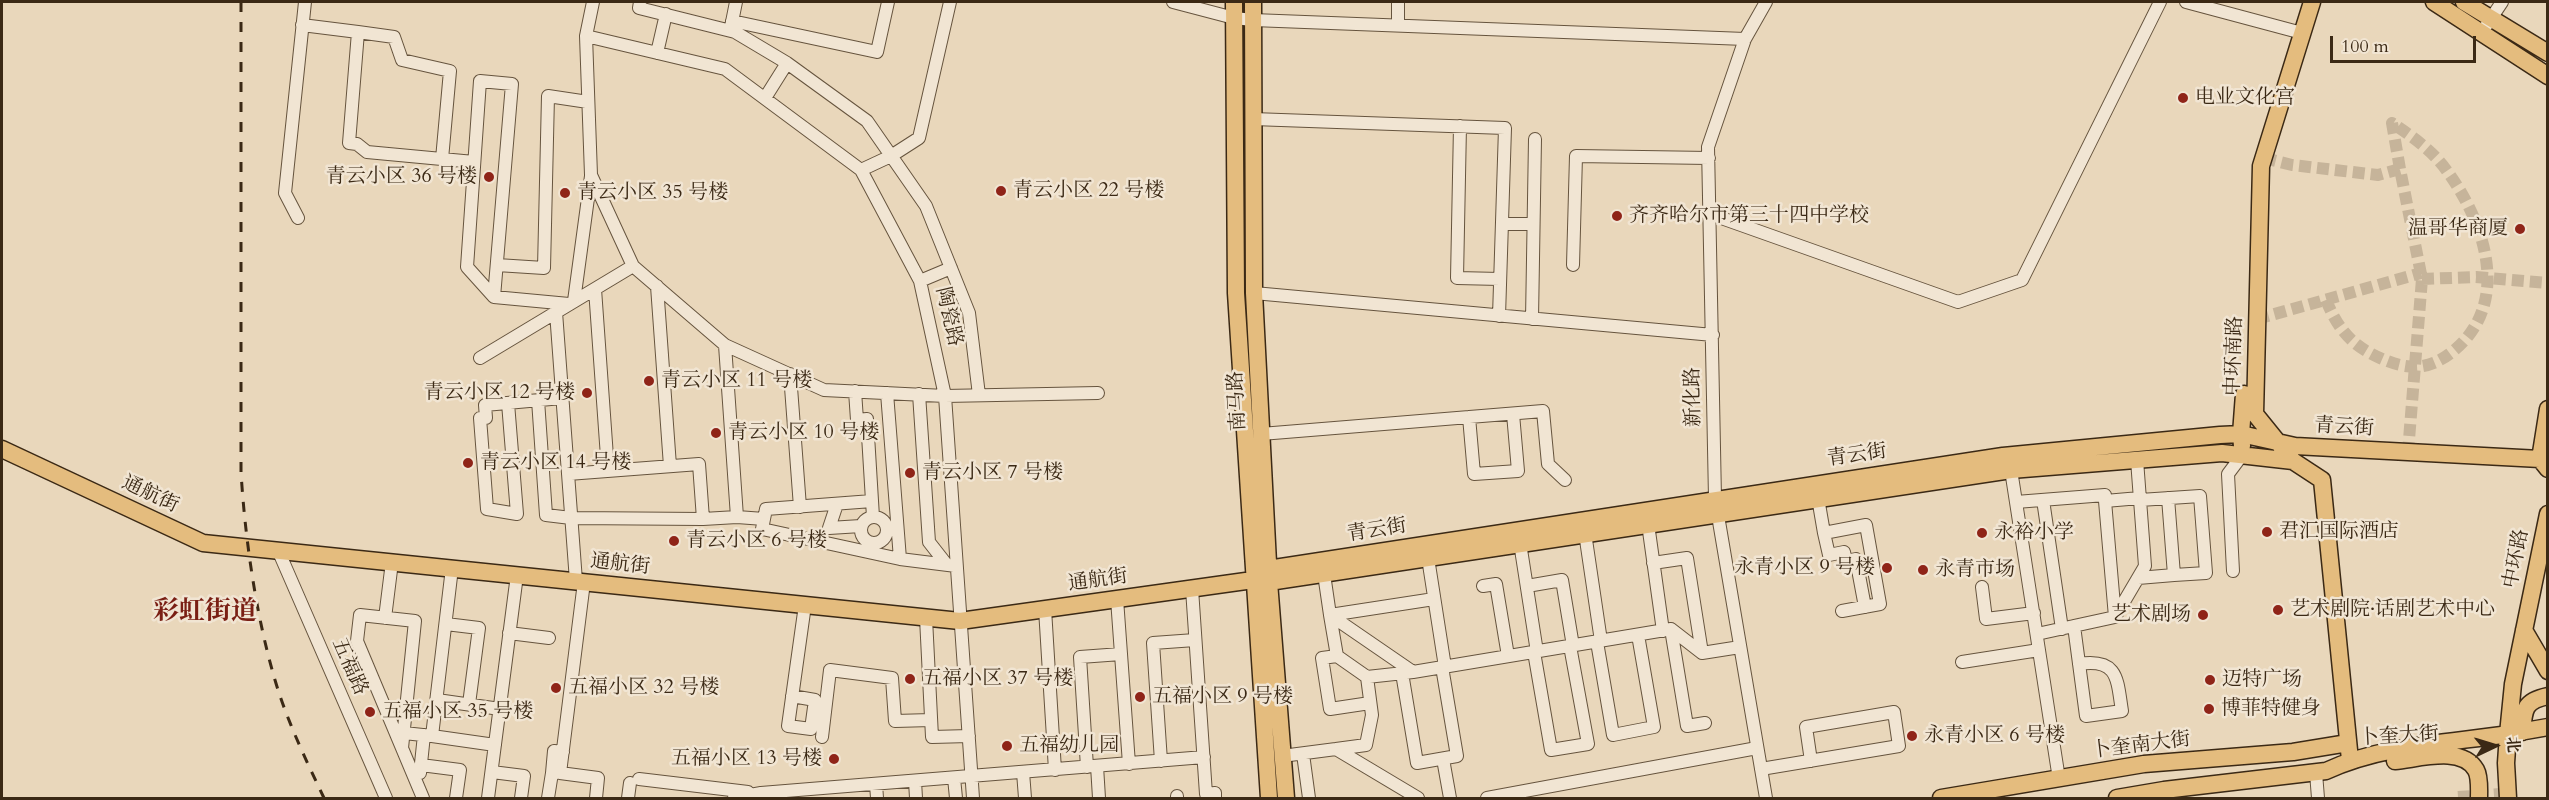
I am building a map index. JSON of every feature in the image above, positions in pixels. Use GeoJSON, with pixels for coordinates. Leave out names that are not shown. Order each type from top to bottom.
{"type":"FeatureCollection","features":[{"type":"Feature","properties":{"kind":"main road","name":"南马路"},"geometry":{"type":"LineString","coordinates":[[1253,2],[1254,293],[1261,434],[1269,798]]}},
{"type":"Feature","properties":{"kind":"main road","name":"中环南路"},"geometry":{"type":"LineString","coordinates":[[2300,2],[2297,32],[2262,166],[2255,414],[2293,461],[2322,480],[2350,760]]}},
{"type":"Feature","properties":{"kind":"main road","name":"中环南路"},"geometry":{"type":"LineString","coordinates":[[2243,454],[2241,434],[2250,165],[2297,32],[2312,2]]}},
{"type":"Feature","properties":{"kind":"main road"},"geometry":{"type":"LineString","coordinates":[[2434,2],[2547,76]]}},
{"type":"Feature","properties":{"kind":"main road"},"geometry":{"type":"LineString","coordinates":[[2464,2],[2547,54]]}},
{"type":"Feature","properties":{"kind":"main road","name":"南马路"},"geometry":{"type":"LineString","coordinates":[[1234,10],[1236,293],[1286,798]]}},
{"type":"Feature","properties":{"kind":"main road"},"geometry":{"type":"LineString","coordinates":[[2543,464],[2547,409]]}},
{"type":"Feature","properties":{"kind":"main road","name":"青云街"},"geometry":{"type":"LineString","coordinates":[[1263,577],[1716,506],[2003,456],[2241,434],[2295,446],[2543,464]]}},
{"type":"Feature","properties":{"kind":"main road","name":"通航街"},"geometry":{"type":"LineString","coordinates":[[2,449],[202,543],[926,618],[960,621],[1263,577]]}},
{"type":"Feature","properties":{"kind":"main road","name":"青云街"},"geometry":{"type":"LineString","coordinates":[[1263,577],[1324,574],[1648,524],[1716,506],[1818,498],[2011,470],[2222,453],[2293,461]]}},
{"type":"Feature","properties":{"kind":"main road","name":"中环路"},"geometry":{"type":"LineString","coordinates":[[2515,733],[2513,684],[2547,514]]}},
{"type":"Feature","properties":{"kind":"main road"},"geometry":{"type":"LineString","coordinates":[[2524,630],[2547,671]]}},
{"type":"Feature","properties":{"kind":"main road"},"geometry":{"type":"LineString","coordinates":[[2508,798],[2506,763],[2515,733],[2533,699],[2547,696]]}},
{"type":"Feature","properties":{"kind":"main road"},"geometry":{"type":"LineString","coordinates":[[2515,733],[2547,727]]}},
{"type":"Feature","properties":{"kind":"main road","name":"卜奎大街"},"geometry":{"type":"LineString","coordinates":[[2350,760],[2378,753],[2515,733]]}},
{"type":"Feature","properties":{"kind":"main road","name":"卜奎南大街"},"geometry":{"type":"LineString","coordinates":[[1941,798],[2144,764],[2293,752],[2348,743]]}},
{"type":"Feature","properties":{"kind":"main road","name":"卜奎大街"},"geometry":{"type":"LineString","coordinates":[[2350,760],[2378,763],[2451,755],[2466,758],[2478,772],[2480,798]]}},
{"type":"Feature","properties":{"kind":"main road"},"geometry":{"type":"LineString","coordinates":[[2117,798],[2183,794],[2316,773],[2350,760]]}},
{"type":"Feature","properties":{"kind":"street"},"geometry":{"type":"LineString","coordinates":[[298,218],[285,193],[305,2]]}},
{"type":"Feature","properties":{"kind":"street"},"geometry":{"type":"LineString","coordinates":[[572,303],[591,175],[586,36],[593,2]]}},
{"type":"Feature","properties":{"kind":"street"},"geometry":{"type":"LineString","coordinates":[[640,2],[639,8],[666,14],[877,52],[888,2]]}},
{"type":"Feature","properties":{"kind":"street"},"geometry":{"type":"LineString","coordinates":[[731,26],[736,2]]}},
{"type":"Feature","properties":{"kind":"street"},"geometry":{"type":"LineString","coordinates":[[861,170],[891,156],[919,138],[950,2]]}},
{"type":"Feature","properties":{"kind":"street"},"geometry":{"type":"LineString","coordinates":[[1173,2],[1234,10],[1253,20],[1745,39]]}},
{"type":"Feature","properties":{"kind":"street"},"geometry":{"type":"LineString","coordinates":[[1398,2],[1398,25]]}},
{"type":"Feature","properties":{"kind":"street","name":"新化路"},"geometry":{"type":"LineString","coordinates":[[1766,2],[1745,39],[1708,147],[1716,506],[1766,798]]}},
{"type":"Feature","properties":{"kind":"street"},"geometry":{"type":"LineString","coordinates":[[1710,214],[1958,302],[2022,280],[2160,2]]}},
{"type":"Feature","properties":{"kind":"street"},"geometry":{"type":"LineString","coordinates":[[2186,2],[2297,32]]}},
{"type":"Feature","properties":{"kind":"street"},"geometry":{"type":"LineString","coordinates":[[2481,34],[2502,2]]}},
{"type":"Feature","properties":{"kind":"street"},"geometry":{"type":"LineString","coordinates":[[657,53],[666,14]]}},
{"type":"Feature","properties":{"kind":"street"},"geometry":{"type":"LineString","coordinates":[[302,25],[394,37],[402,60],[450,71],[442,159]]}},
{"type":"Feature","properties":{"kind":"street"},"geometry":{"type":"LineString","coordinates":[[731,26],[867,121],[926,206],[969,313],[979,395]]}},
{"type":"Feature","properties":{"kind":"street"},"geometry":{"type":"LineString","coordinates":[[358,32],[349,143],[357,144],[367,152],[474,162]]}},
{"type":"Feature","properties":{"kind":"street","name":"陶瓷路"},"geometry":{"type":"LineString","coordinates":[[586,36],[725,69],[765,98],[861,170],[920,281],[945,396],[952,566],[960,621],[973,798]]}},
{"type":"Feature","properties":{"kind":"street"},"geometry":{"type":"LineString","coordinates":[[765,98],[787,63]]}},
{"type":"Feature","properties":{"kind":"street"},"geometry":{"type":"LineString","coordinates":[[494,297],[512,84],[480,81],[467,267],[494,297],[572,303]]}},
{"type":"Feature","properties":{"kind":"street"},"geometry":{"type":"LineString","coordinates":[[497,265],[544,268],[548,96],[588,102]]}},
{"type":"Feature","properties":{"kind":"street"},"geometry":{"type":"LineString","coordinates":[[1253,119],[1505,128],[1499,316]]}},
{"type":"Feature","properties":{"kind":"street"},"geometry":{"type":"LineString","coordinates":[[1460,126],[1457,278],[1500,279]]}},
{"type":"Feature","properties":{"kind":"street"},"geometry":{"type":"LineString","coordinates":[[1532,319],[1534,139]]}},
{"type":"Feature","properties":{"kind":"street"},"geometry":{"type":"LineString","coordinates":[[1573,265],[1576,156],[1709,158]]}},
{"type":"Feature","properties":{"kind":"street"},"geometry":{"type":"LineString","coordinates":[[591,175],[633,266],[725,345],[824,390],[945,396],[1098,393]]}},
{"type":"Feature","properties":{"kind":"street"},"geometry":{"type":"LineString","coordinates":[[1502,224],[1533,224]]}},
{"type":"Feature","properties":{"kind":"street"},"geometry":{"type":"LineString","coordinates":[[480,358],[633,266]]}},
{"type":"Feature","properties":{"kind":"street"},"geometry":{"type":"LineString","coordinates":[[920,281],[951,268]]}},
{"type":"Feature","properties":{"kind":"street"},"geometry":{"type":"LineString","coordinates":[[657,286],[670,466]]}},
{"type":"Feature","properties":{"kind":"street"},"geometry":{"type":"LineString","coordinates":[[595,289],[608,471]]}},
{"type":"Feature","properties":{"kind":"street"},"geometry":{"type":"LineString","coordinates":[[1254,293],[1713,335]]}},
{"type":"Feature","properties":{"kind":"street"},"geometry":{"type":"LineString","coordinates":[[548,798],[563,752],[580,582],[568,474],[556,312]]}},
{"type":"Feature","properties":{"kind":"street"},"geometry":{"type":"LineString","coordinates":[[725,345],[737,517]]}},
{"type":"Feature","properties":{"kind":"street"},"geometry":{"type":"LineString","coordinates":[[790,374],[800,507]]}},
{"type":"Feature","properties":{"kind":"street"},"geometry":{"type":"LineString","coordinates":[[855,391],[857,420],[867,420],[873,517]]}},
{"type":"Feature","properties":{"kind":"street"},"geometry":{"type":"LineString","coordinates":[[887,393],[899,554]]}},
{"type":"Feature","properties":{"kind":"street"},"geometry":{"type":"LineString","coordinates":[[919,394],[929,542],[952,566]]}},
{"type":"Feature","properties":{"kind":"street"},"geometry":{"type":"LineString","coordinates":[[508,403],[517,514],[487,509],[480,418],[486,418],[485,405],[562,398]]}},
{"type":"Feature","properties":{"kind":"street"},"geometry":{"type":"LineString","coordinates":[[538,400],[546,515],[572,518],[737,517],[764,519]]}},
{"type":"Feature","properties":{"kind":"street"},"geometry":{"type":"LineString","coordinates":[[1261,434],[1543,411],[1548,465],[1564,480]]}},
{"type":"Feature","properties":{"kind":"street"},"geometry":{"type":"LineString","coordinates":[[1469,417],[1474,474],[1518,471],[1513,414]]}},
{"type":"Feature","properties":{"kind":"street"},"geometry":{"type":"LineString","coordinates":[[2233,571],[2228,474],[2243,454]]}},
{"type":"Feature","properties":{"kind":"street"},"geometry":{"type":"LineString","coordinates":[[2037,634],[2115,617],[2145,566],[2137,460]]}},
{"type":"Feature","properties":{"kind":"street"},"geometry":{"type":"LineString","coordinates":[[568,474],[699,464],[703,519]]}},
{"type":"Feature","properties":{"kind":"street"},"geometry":{"type":"LineString","coordinates":[[2011,470],[2060,779]]}},
{"type":"Feature","properties":{"kind":"street"},"geometry":{"type":"LineString","coordinates":[[2016,502],[2105,495],[2115,617]]}},
{"type":"Feature","properties":{"kind":"street"},"geometry":{"type":"LineString","coordinates":[[2105,501],[2200,496],[2206,573],[2138,578]]}},
{"type":"Feature","properties":{"kind":"street"},"geometry":{"type":"LineString","coordinates":[[1818,498],[1828,555],[1844,552],[1846,561],[1871,556]]}},
{"type":"Feature","properties":{"kind":"street"},"geometry":{"type":"LineString","coordinates":[[2168,498],[2174,575]]}},
{"type":"Feature","properties":{"kind":"street"},"geometry":{"type":"LineString","coordinates":[[2043,500],[2068,627],[2079,664],[2086,716],[2122,711],[2116,675],[2105,664],[2091,662],[2079,664]]}},
{"type":"Feature","properties":{"kind":"street"},"geometry":{"type":"LineString","coordinates":[[873,501],[766,509],[762,529],[952,566]]}},
{"type":"Feature","properties":{"kind":"street"},"geometry":{"type":"LineString","coordinates":[[837,504],[829,528],[861,526]]}},
{"type":"Feature","properties":{"kind":"street"},"geometry":{"type":"LineString","coordinates":[[876,543],[884,538],[887,530],[881,519],[873,517],[866,519],[861,526],[864,539],[899,554]]}},
{"type":"Feature","properties":{"kind":"street"},"geometry":{"type":"LineString","coordinates":[[1648,524],[1653,563],[1687,726],[1705,723]]}},
{"type":"Feature","properties":{"kind":"street"},"geometry":{"type":"LineString","coordinates":[[1824,533],[1866,525],[1880,604],[1842,611]]}},
{"type":"Feature","properties":{"kind":"street"},"geometry":{"type":"LineString","coordinates":[[1585,533],[1614,735],[1654,727],[1638,635]]}},
{"type":"Feature","properties":{"kind":"street"},"geometry":{"type":"LineString","coordinates":[[1520,543],[1551,750],[1588,744],[1562,580],[1527,586]]}},
{"type":"Feature","properties":{"kind":"street","name":"五福路"},"geometry":{"type":"LineString","coordinates":[[278,550],[386,798]]}},
{"type":"Feature","properties":{"kind":"street"},"geometry":{"type":"LineString","coordinates":[[1330,615],[1408,673],[1417,763],[1457,756],[1428,558]]}},
{"type":"Feature","properties":{"kind":"street"},"geometry":{"type":"LineString","coordinates":[[1653,563],[1687,558],[1701,653]]}},
{"type":"Feature","properties":{"kind":"street"},"geometry":{"type":"LineString","coordinates":[[1856,559],[1865,607]]}},
{"type":"Feature","properties":{"kind":"street"},"geometry":{"type":"LineString","coordinates":[[385,618],[392,562]]}},
{"type":"Feature","properties":{"kind":"street"},"geometry":{"type":"LineString","coordinates":[[421,793],[421,765],[437,700],[452,568]]}},
{"type":"Feature","properties":{"kind":"street"},"geometry":{"type":"LineString","coordinates":[[1324,574],[1337,656]]}},
{"type":"Feature","properties":{"kind":"street"},"geometry":{"type":"LineString","coordinates":[[489,798],[517,575]]}},
{"type":"Feature","properties":{"kind":"street"},"geometry":{"type":"LineString","coordinates":[[1483,586],[1496,584],[1508,656]]}},
{"type":"Feature","properties":{"kind":"street"},"geometry":{"type":"LineString","coordinates":[[1982,587],[1986,619],[2034,613]]}},
{"type":"Feature","properties":{"kind":"street"},"geometry":{"type":"LineString","coordinates":[[1191,589],[1206,794],[1215,793],[1215,798]]}},
{"type":"Feature","properties":{"kind":"street"},"geometry":{"type":"LineString","coordinates":[[1117,599],[1129,764]]}},
{"type":"Feature","properties":{"kind":"street"},"geometry":{"type":"LineString","coordinates":[[1330,615],[1434,599]]}},
{"type":"Feature","properties":{"kind":"street"},"geometry":{"type":"LineString","coordinates":[[792,696],[805,605]]}},
{"type":"Feature","properties":{"kind":"street"},"geometry":{"type":"LineString","coordinates":[[1045,609],[1055,770]]}},
{"type":"Feature","properties":{"kind":"street"},"geometry":{"type":"LineString","coordinates":[[402,747],[415,621],[360,615],[357,641],[421,793]]}},
{"type":"Feature","properties":{"kind":"street"},"geometry":{"type":"LineString","coordinates":[[926,618],[932,737],[969,736]]}},
{"type":"Feature","properties":{"kind":"street"},"geometry":{"type":"LineString","coordinates":[[446,624],[479,628],[469,704]]}},
{"type":"Feature","properties":{"kind":"street"},"geometry":{"type":"LineString","coordinates":[[1370,703],[1330,709],[1322,658],[1337,656],[1366,676],[1408,673],[1667,630],[1701,653],[1740,647]]}},
{"type":"Feature","properties":{"kind":"street"},"geometry":{"type":"LineString","coordinates":[[510,633],[549,638]]}},
{"type":"Feature","properties":{"kind":"street"},"geometry":{"type":"LineString","coordinates":[[1161,761],[1153,643],[1195,640]]}},
{"type":"Feature","properties":{"kind":"street"},"geometry":{"type":"LineString","coordinates":[[1962,662],[2039,650]]}},
{"type":"Feature","properties":{"kind":"street"},"geometry":{"type":"LineString","coordinates":[[1100,798],[1092,767],[1080,657],[1121,654]]}},
{"type":"Feature","properties":{"kind":"street"},"geometry":{"type":"LineString","coordinates":[[822,737],[830,670],[892,678],[894,721],[931,720]]}},
{"type":"Feature","properties":{"kind":"street"},"geometry":{"type":"LineString","coordinates":[[1282,756],[1366,745],[1372,715],[1366,676]]}},
{"type":"Feature","properties":{"kind":"street"},"geometry":{"type":"LineString","coordinates":[[437,700],[500,709]]}},
{"type":"Feature","properties":{"kind":"street"},"geometry":{"type":"LineString","coordinates":[[1761,769],[1812,761],[1899,746],[1894,712],[1806,727],[1812,761]]}},
{"type":"Feature","properties":{"kind":"street"},"geometry":{"type":"LineString","coordinates":[[404,733],[495,744]]}},
{"type":"Feature","properties":{"kind":"street"},"geometry":{"type":"LineString","coordinates":[[1487,798],[1757,748]]}},
{"type":"Feature","properties":{"kind":"street"},"geometry":{"type":"LineString","coordinates":[[1336,749],[1418,798]]}},
{"type":"Feature","properties":{"kind":"street"},"geometry":{"type":"LineString","coordinates":[[1303,754],[1310,798]]}},
{"type":"Feature","properties":{"kind":"street"},"geometry":{"type":"LineString","coordinates":[[628,798],[634,781],[761,793],[801,794],[876,784],[1204,757]]}},
{"type":"Feature","properties":{"kind":"street"},"geometry":{"type":"LineString","coordinates":[[1443,759],[1450,798]]}},
{"type":"Feature","properties":{"kind":"street"},"geometry":{"type":"LineString","coordinates":[[421,765],[460,770],[456,798]]}},
{"type":"Feature","properties":{"kind":"street"},"geometry":{"type":"LineString","coordinates":[[492,772],[524,776],[521,798]]}},
{"type":"Feature","properties":{"kind":"street"},"geometry":{"type":"LineString","coordinates":[[1023,772],[1025,798]]}},
{"type":"Feature","properties":{"kind":"street"},"geometry":{"type":"LineString","coordinates":[[556,773],[598,778],[596,798]]}},
{"type":"Feature","properties":{"kind":"street"},"geometry":{"type":"LineString","coordinates":[[2316,773],[2318,798]]}},
{"type":"Feature","properties":{"kind":"street"},"geometry":{"type":"LineString","coordinates":[[954,778],[956,798]]}},
{"type":"Feature","properties":{"kind":"street"},"geometry":{"type":"LineString","coordinates":[[915,781],[916,798]]}},
{"type":"Feature","properties":{"kind":"street"},"geometry":{"type":"LineString","coordinates":[[876,784],[878,798]]}},
{"type":"Feature","properties":{"kind":"street"},"geometry":{"type":"LineString","coordinates":[[692,785],[692,798]]}},
{"type":"Feature","properties":{"kind":"street"},"geometry":{"type":"LineString","coordinates":[[734,798],[761,793]]}},
{"type":"Feature","properties":{"kind":"tunnel"},"geometry":{"type":"LineString","coordinates":[[2326,300],[2335,319],[2353,342],[2370,353],[2399,365],[2417,367],[2434,363],[2452,352],[2471,333],[2482,311],[2487,288],[2487,264],[2482,239],[2473,215],[2461,192],[2435,157],[2392,123],[2400,169]]}},
{"type":"Feature","properties":{"kind":"tunnel"},"geometry":{"type":"LineString","coordinates":[[2264,158],[2292,165],[2378,175],[2400,169],[2422,279],[2408,452]]}},
{"type":"Feature","properties":{"kind":"tunnel"},"geometry":{"type":"LineString","coordinates":[[2257,319],[2421,273]]}},
{"type":"Feature","properties":{"kind":"tunnel"},"geometry":{"type":"LineString","coordinates":[[2422,279],[2476,277],[2548,283]]}},
{"type":"Feature","properties":{"kind":"tunnel"},"geometry":{"type":"LineString","coordinates":[[2458,797],[2514,793]]}},
{"type":"Feature","properties":{"kind":"railway"},"geometry":{"type":"LineString","coordinates":[[241,2],[241,472],[245,523],[252,577],[275,680],[291,725],[324,798]]}},
{"type":"Feature","properties":{"kind":"place","name":"电业文化宫"},"geometry":{"type":"Point","coordinates":[2183,98]}},
{"type":"Feature","properties":{"kind":"place","name":"青云小区 36 号楼"},"geometry":{"type":"Point","coordinates":[489,177]}},
{"type":"Feature","properties":{"kind":"place","name":"青云小区 22 号楼"},"geometry":{"type":"Point","coordinates":[1001,191]}},
{"type":"Feature","properties":{"kind":"place","name":"青云小区 35 号楼"},"geometry":{"type":"Point","coordinates":[565,193]}},
{"type":"Feature","properties":{"kind":"place","name":"齐齐哈尔市第三十四中学校"},"geometry":{"type":"Point","coordinates":[1617,216]}},
{"type":"Feature","properties":{"kind":"place","name":"温哥华商厦"},"geometry":{"type":"Point","coordinates":[2520,229]}},
{"type":"Feature","properties":{"kind":"place","name":"青云小区 11 号楼"},"geometry":{"type":"Point","coordinates":[649,381]}},
{"type":"Feature","properties":{"kind":"place","name":"青云小区 12 号楼"},"geometry":{"type":"Point","coordinates":[587,393]}},
{"type":"Feature","properties":{"kind":"place","name":"青云小区 10 号楼"},"geometry":{"type":"Point","coordinates":[716,433]}},
{"type":"Feature","properties":{"kind":"place","name":"青云小区 14 号楼"},"geometry":{"type":"Point","coordinates":[468,463]}},
{"type":"Feature","properties":{"kind":"place","name":"青云小区 7 号楼"},"geometry":{"type":"Point","coordinates":[910,473]}},
{"type":"Feature","properties":{"kind":"place","name":"君汇国际酒店"},"geometry":{"type":"Point","coordinates":[2267,532]}},
{"type":"Feature","properties":{"kind":"place","name":"永裕小学"},"geometry":{"type":"Point","coordinates":[1982,533]}},
{"type":"Feature","properties":{"kind":"place","name":"青云小区 6 号楼"},"geometry":{"type":"Point","coordinates":[674,541]}},
{"type":"Feature","properties":{"kind":"place","name":"永青小区 9 号楼"},"geometry":{"type":"Point","coordinates":[1887,568]}},
{"type":"Feature","properties":{"kind":"place","name":"永青市场"},"geometry":{"type":"Point","coordinates":[1923,570]}},
{"type":"Feature","properties":{"kind":"place","name":"艺术剧院·话剧艺术中心"},"geometry":{"type":"Point","coordinates":[2278,610]}},
{"type":"Feature","properties":{"kind":"place","name":"艺术剧场"},"geometry":{"type":"Point","coordinates":[2203,615]}},
{"type":"Feature","properties":{"kind":"place","name":"五福小区 37 号楼"},"geometry":{"type":"Point","coordinates":[910,679]}},
{"type":"Feature","properties":{"kind":"place","name":"迈特广场"},"geometry":{"type":"Point","coordinates":[2210,680]}},
{"type":"Feature","properties":{"kind":"place","name":"五福小区 32 号楼"},"geometry":{"type":"Point","coordinates":[556,688]}},
{"type":"Feature","properties":{"kind":"place","name":"五福小区 9 号楼"},"geometry":{"type":"Point","coordinates":[1140,697]}},
{"type":"Feature","properties":{"kind":"place","name":"博菲特健身"},"geometry":{"type":"Point","coordinates":[2209,709]}},
{"type":"Feature","properties":{"kind":"place","name":"五福小区 35 号楼"},"geometry":{"type":"Point","coordinates":[370,712]}},
{"type":"Feature","properties":{"kind":"place","name":"永青小区 6 号楼"},"geometry":{"type":"Point","coordinates":[1912,736]}},
{"type":"Feature","properties":{"kind":"place","name":"五福幼儿园"},"geometry":{"type":"Point","coordinates":[1007,746]}},
{"type":"Feature","properties":{"kind":"place","name":"五福小区 13 号楼"},"geometry":{"type":"Point","coordinates":[834,759]}},
{"type":"Feature","properties":{"kind":"district","name":"彩虹街道"},"geometry":{"type":"Point","coordinates":[205,613]}}]}
